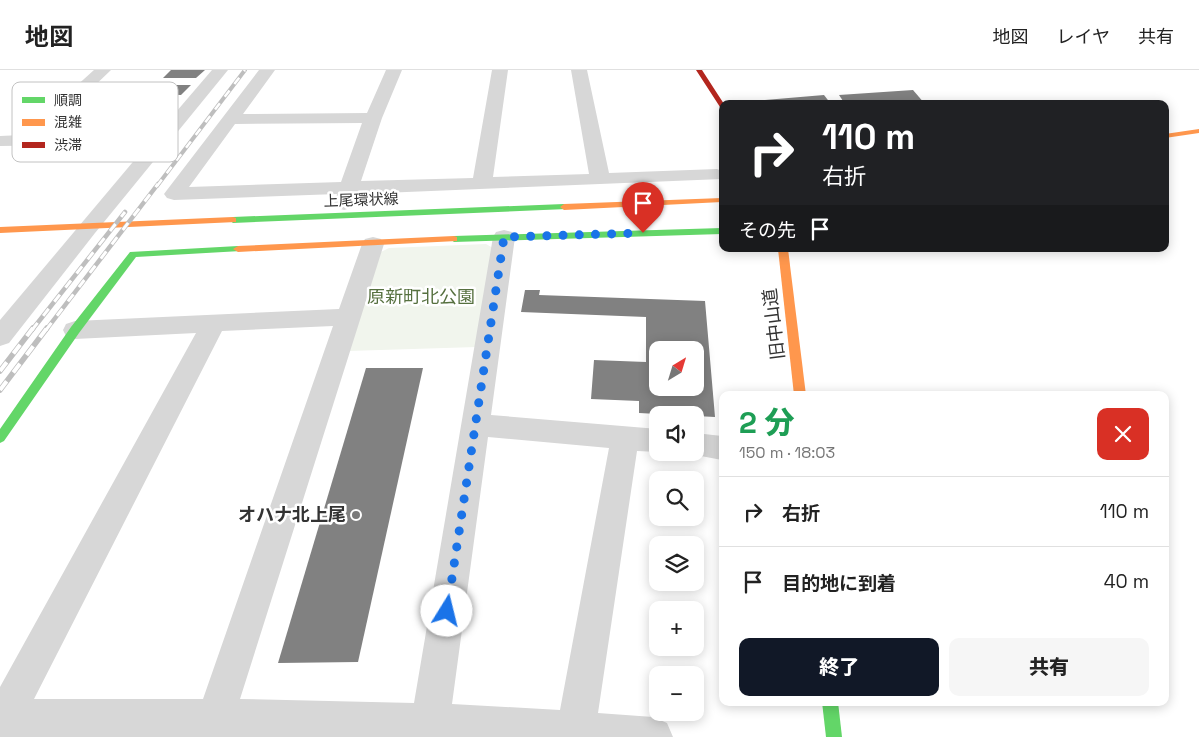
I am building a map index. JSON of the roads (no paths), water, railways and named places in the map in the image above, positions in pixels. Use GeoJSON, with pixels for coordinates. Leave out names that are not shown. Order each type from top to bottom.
{"type":"FeatureCollection","features":[{"type":"Feature","properties":{"kind":"main road"},"geometry":{"type":"LineString","coordinates":[[699,70],[719,101]]}},
{"type":"Feature","properties":{"kind":"main road"},"geometry":{"type":"LineString","coordinates":[[1169,135],[1199,131]]}},
{"type":"Feature","properties":{"kind":"main road","name":"上尾環状線"},"geometry":{"type":"LineString","coordinates":[[0,230],[88,228],[719,200]]}},
{"type":"Feature","properties":{"kind":"main road"},"geometry":{"type":"LineString","coordinates":[[0,438],[75,330],[133,254],[504,237],[719,231]]}},
{"type":"Feature","properties":{"kind":"main road","name":"旧中山道"},"geometry":{"type":"LineString","coordinates":[[783,252],[800,391]]}},
{"type":"Feature","properties":{"kind":"main road"},"geometry":{"type":"LineString","coordinates":[[830,706],[834,737]]}},
{"type":"Feature","properties":{"kind":"street"},"geometry":{"type":"LineString","coordinates":[[88,82],[103,70]]}},
{"type":"Feature","properties":{"kind":"street"},"geometry":{"type":"LineString","coordinates":[[178,118],[220,70]]}},
{"type":"Feature","properties":{"kind":"street"},"geometry":{"type":"LineString","coordinates":[[267,70],[174,194],[348,190],[717,176]]}},
{"type":"Feature","properties":{"kind":"street"},"geometry":{"type":"LineString","coordinates":[[340,216],[373,118],[394,70]]}},
{"type":"Feature","properties":{"kind":"street"},"geometry":{"type":"LineString","coordinates":[[482,184],[500,70]]}},
{"type":"Feature","properties":{"kind":"street"},"geometry":{"type":"LineString","coordinates":[[579,70],[600,179]]}},
{"type":"Feature","properties":{"kind":"street"},"geometry":{"type":"LineString","coordinates":[[229,119],[373,118]]}},
{"type":"Feature","properties":{"kind":"street"},"geometry":{"type":"LineString","coordinates":[[0,155],[12,143]]}},
{"type":"Feature","properties":{"kind":"street"},"geometry":{"type":"LineString","coordinates":[[0,337],[142,162]]}},
{"type":"Feature","properties":{"kind":"street"},"geometry":{"type":"LineString","coordinates":[[429,730],[504,237]]}},
{"type":"Feature","properties":{"kind":"street"},"geometry":{"type":"LineString","coordinates":[[215,718],[373,244]]}},
{"type":"Feature","properties":{"kind":"street"},"geometry":{"type":"LineString","coordinates":[[75,330],[213,325],[348,317]]}},
{"type":"Feature","properties":{"kind":"street"},"geometry":{"type":"LineString","coordinates":[[213,325],[2,718],[215,718],[429,730],[576,730],[653,737]]}},
{"type":"Feature","properties":{"kind":"street"},"geometry":{"type":"LineString","coordinates":[[476,425],[649,440]]}},
{"type":"Feature","properties":{"kind":"street"},"geometry":{"type":"LineString","coordinates":[[576,730],[625,438]]}},
{"type":"Feature","properties":{"kind":"street"},"geometry":{"type":"LineString","coordinates":[[704,446],[719,448]]}},
{"type":"Feature","properties":{"kind":"railway"},"geometry":{"type":"LineString","coordinates":[[178,158],[245,70]]}},
{"type":"Feature","properties":{"kind":"railway"},"geometry":{"type":"LineString","coordinates":[[157,186],[175,162]]}},
{"type":"Feature","properties":{"kind":"railway"},"geometry":{"type":"LineString","coordinates":[[46,330],[158,184]]}},
{"type":"Feature","properties":{"kind":"railway"},"geometry":{"type":"LineString","coordinates":[[32,330],[125,212]]}},
{"type":"Feature","properties":{"kind":"railway"},"geometry":{"type":"LineString","coordinates":[[0,371],[33,328]]}},
{"type":"Feature","properties":{"kind":"railway"},"geometry":{"type":"LineString","coordinates":[[0,390],[47,328]]}},
{"type":"Feature","properties":{"kind":"place","name":"オハナ北上尾"},"geometry":{"type":"Point","coordinates":[356,515]}},
{"type":"Feature","properties":{"kind":"park label","name":"原新町北公園"},"geometry":{"type":"Point","coordinates":[421,297]}}]}
